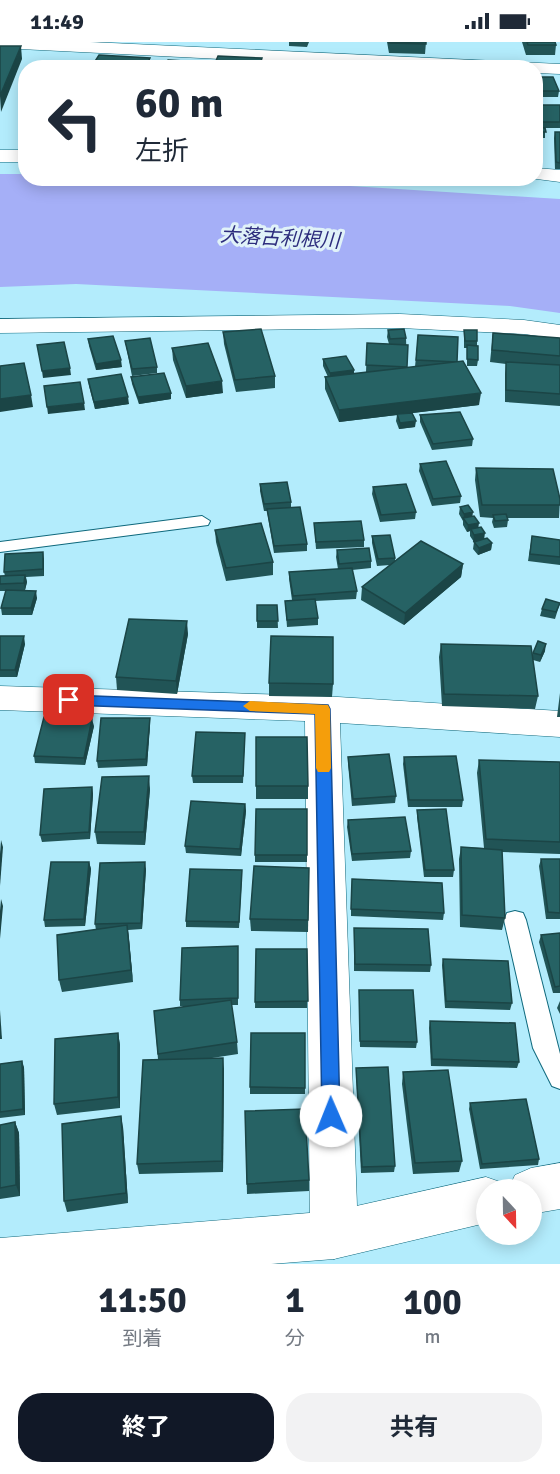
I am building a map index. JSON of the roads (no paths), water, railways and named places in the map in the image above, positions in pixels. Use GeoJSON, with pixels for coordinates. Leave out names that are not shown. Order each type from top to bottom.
{"type":"FeatureCollection","features":[{"type":"Feature","properties":{"kind":"street"},"geometry":{"type":"LineString","coordinates":[[0,44],[123,45],[385,60]]}},
{"type":"Feature","properties":{"kind":"street"},"geometry":{"type":"LineString","coordinates":[[543,68],[560,69]]}},
{"type":"Feature","properties":{"kind":"street"},"geometry":{"type":"LineString","coordinates":[[0,156],[18,156]]}},
{"type":"Feature","properties":{"kind":"street"},"geometry":{"type":"LineString","coordinates":[[543,175],[560,176]]}},
{"type":"Feature","properties":{"kind":"street"},"geometry":{"type":"LineString","coordinates":[[0,326],[400,321],[524,327],[560,332]]}},
{"type":"Feature","properties":{"kind":"street"},"geometry":{"type":"LineString","coordinates":[[0,698],[322,709],[560,724]]}},
{"type":"Feature","properties":{"kind":"street"},"geometry":{"type":"LineString","coordinates":[[322,709],[334,1235]]}},
{"type":"Feature","properties":{"kind":"street"},"geometry":{"type":"LineString","coordinates":[[542,1189],[560,1186]]}},
{"type":"Feature","properties":{"kind":"street"},"geometry":{"type":"LineString","coordinates":[[0,1262],[334,1235],[476,1202]]}},
{"type":"Feature","properties":{"kind":"lane"},"geometry":{"type":"LineString","coordinates":[[0,548],[202,522]]}},
{"type":"Feature","properties":{"kind":"lane"},"geometry":{"type":"LineString","coordinates":[[515,920],[545,1048],[560,1078]]}},
{"type":"Feature","properties":{"kind":"water","name":"大落古利根川"},"geometry":{"type":"Polygon","coordinates":[[[0,174],[18,174],[18,186],[350,186],[560,199],[560,313],[510,306],[76,284],[0,287],[0,174]]]}}]}
